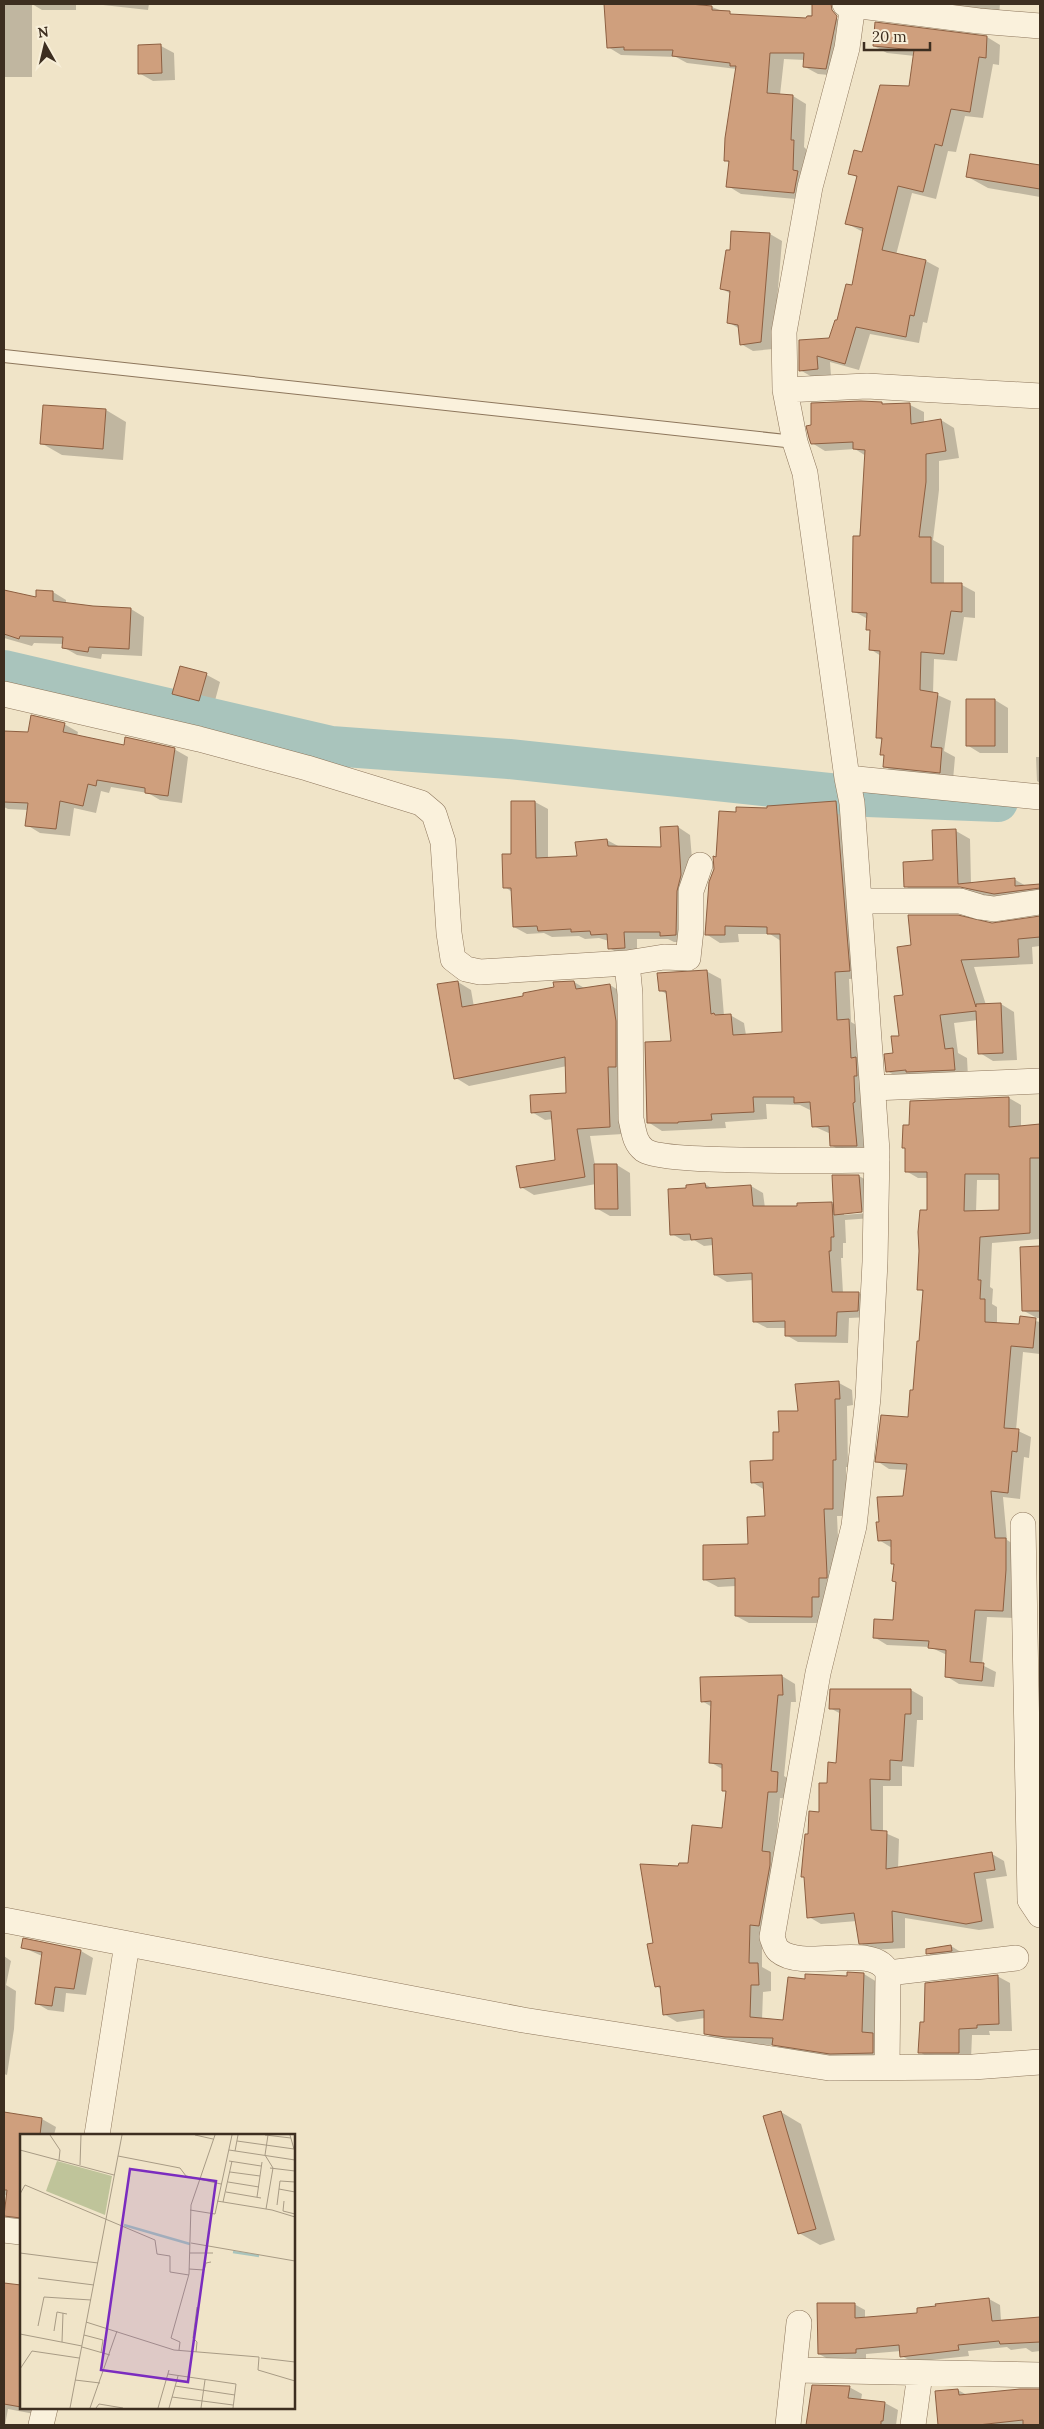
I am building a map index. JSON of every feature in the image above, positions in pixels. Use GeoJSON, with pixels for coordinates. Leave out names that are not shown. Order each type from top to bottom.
{"type":"FeatureCollection","features":[{"type":"Feature","properties":{"kind":"street"},"geometry":{"type":"LineString","coordinates":[[887,2068],[888,1973],[886,1968],[872,1959],[791,1958],[778,1950],[772,1937],[818,1673],[854,1526],[868,1398],[875,1262],[877,1160],[859,901],[849,791],[806,473],[795,442],[786,390],[786,323],[810,187],[847,48],[850,4],[979,21],[1040,26]]}},
{"type":"Feature","properties":{"kind":"street"},"geometry":{"type":"LineString","coordinates":[[786,390],[867,386],[1040,396]]}},
{"type":"Feature","properties":{"kind":"street"},"geometry":{"type":"LineString","coordinates":[[4,694],[199,739],[306,768],[421,803],[434,814],[443,842],[449,934],[453,959],[466,969],[480,972],[627,963],[664,957],[688,958],[691,930],[691,891],[700,865]]}},
{"type":"Feature","properties":{"kind":"street"},"geometry":{"type":"LineString","coordinates":[[849,791],[1040,797]]}},
{"type":"Feature","properties":{"kind":"street"},"geometry":{"type":"LineString","coordinates":[[859,901],[960,900],[980,907],[994,909],[1040,902]]}},
{"type":"Feature","properties":{"kind":"street"},"geometry":{"type":"LineString","coordinates":[[627,963],[630,994],[632,1119],[635,1139],[645,1151],[662,1155],[716,1160],[877,1160]]}},
{"type":"Feature","properties":{"kind":"street"},"geometry":{"type":"LineString","coordinates":[[873,1088],[1040,1080]]}},
{"type":"Feature","properties":{"kind":"street"},"geometry":{"type":"LineString","coordinates":[[1023,1525],[1030,1900],[1040,1915]]}},
{"type":"Feature","properties":{"kind":"street"},"geometry":{"type":"LineString","coordinates":[[4,1920],[523,2020],[829,2068],[973,2067],[1040,2062]]}},
{"type":"Feature","properties":{"kind":"street"},"geometry":{"type":"LineString","coordinates":[[97,2134],[127,1944]]}},
{"type":"Feature","properties":{"kind":"street"},"geometry":{"type":"LineString","coordinates":[[888,1973],[1016,1958]]}},
{"type":"Feature","properties":{"kind":"street"},"geometry":{"type":"LineString","coordinates":[[4,2230],[20,2232]]}},
{"type":"Feature","properties":{"kind":"street"},"geometry":{"type":"LineString","coordinates":[[788,2425],[796,2370],[799,2323]]}},
{"type":"Feature","properties":{"kind":"street"},"geometry":{"type":"LineString","coordinates":[[796,2370],[1040,2375]]}},
{"type":"Feature","properties":{"kind":"street"},"geometry":{"type":"LineString","coordinates":[[913,2425],[920,2374]]}},
{"type":"Feature","properties":{"kind":"street"},"geometry":{"type":"LineString","coordinates":[[41,2425],[44,2409]]}},
{"type":"Feature","properties":{"kind":"lane"},"geometry":{"type":"LineString","coordinates":[[4,356],[795,442]]}},
{"type":"Feature","properties":{"kind":"building"},"geometry":{"type":"Polygon","coordinates":[[[604,4],[690,4],[712,6],[712,10],[730,11],[730,14],[806,18],[807,16],[812,16],[812,4],[831,4],[832,10],[837,16],[826,69],[803,67],[804,53],[770,53],[767,93],[793,95],[791,140],[794,140],[793,170],[798,171],[794,193],[726,187],[729,161],[724,161],[725,138],[736,66],[730,66],[730,63],[672,56],[673,50],[624,50],[624,47],[607,48],[604,4]]]}},
{"type":"Feature","properties":{"kind":"building"},"geometry":{"type":"Polygon","coordinates":[[[875,22],[987,36],[986,58],[979,57],[970,112],[951,109],[942,146],[935,144],[923,192],[898,186],[882,250],[926,260],[914,316],[910,315],[906,337],[856,327],[845,364],[817,356],[818,369],[799,371],[799,340],[829,338],[835,320],[837,320],[846,284],[852,285],[863,228],[845,224],[857,176],[848,174],[854,150],[862,152],[880,85],[909,86],[914,50],[873,46],[875,22]]]}},
{"type":"Feature","properties":{"kind":"building"},"geometry":{"type":"Polygon","coordinates":[[[161,44],[162,73],[138,74],[138,45],[161,44]]]}},
{"type":"Feature","properties":{"kind":"building"},"geometry":{"type":"Polygon","coordinates":[[[970,154],[1040,165],[1040,189],[966,177],[970,154]]]}},
{"type":"Feature","properties":{"kind":"building"},"geometry":{"type":"Polygon","coordinates":[[[731,231],[770,233],[761,342],[740,345],[738,325],[727,323],[730,291],[720,289],[726,250],[730,250],[731,231]]]}},
{"type":"Feature","properties":{"kind":"building"},"geometry":{"type":"Polygon","coordinates":[[[882,402],[882,404],[910,403],[911,424],[941,419],[946,451],[926,454],[926,482],[919,537],[931,537],[931,583],[962,583],[962,612],[951,611],[944,654],[921,652],[920,690],[938,693],[931,747],[942,748],[940,773],[883,767],[884,755],[880,755],[882,738],[876,738],[880,651],[869,650],[870,630],[866,630],[867,613],[852,612],[853,536],[860,536],[865,450],[853,449],[853,442],[811,444],[806,426],[811,425],[811,403],[882,402]]]}},
{"type":"Feature","properties":{"kind":"building"},"geometry":{"type":"Polygon","coordinates":[[[43,405],[106,409],[103,449],[40,444],[43,405]]]}},
{"type":"Feature","properties":{"kind":"building"},"geometry":{"type":"Polygon","coordinates":[[[4,590],[36,597],[36,590],[53,591],[53,601],[131,608],[129,649],[89,647],[88,652],[62,648],[63,637],[20,636],[19,639],[4,634],[4,590]]]}},
{"type":"Feature","properties":{"kind":"building"},"geometry":{"type":"Polygon","coordinates":[[[180,666],[207,673],[199,701],[172,694],[180,666]]]}},
{"type":"Feature","properties":{"kind":"building"},"geometry":{"type":"Polygon","coordinates":[[[966,699],[995,699],[995,746],[966,746],[966,699]]]}},
{"type":"Feature","properties":{"kind":"building"},"geometry":{"type":"Polygon","coordinates":[[[31,715],[65,723],[63,732],[124,745],[125,737],[175,748],[168,796],[145,793],[145,788],[97,780],[96,786],[88,784],[83,806],[60,801],[56,829],[25,826],[28,803],[4,802],[4,731],[28,732],[31,715]]]}},
{"type":"Feature","properties":{"kind":"building"},"geometry":{"type":"Polygon","coordinates":[[[511,801],[535,801],[536,858],[577,856],[575,842],[607,839],[608,846],[661,847],[660,827],[678,826],[681,875],[677,891],[676,935],[660,936],[660,932],[624,932],[625,948],[608,949],[607,934],[591,935],[590,931],[571,932],[571,929],[538,931],[537,926],[513,927],[511,888],[503,888],[502,854],[511,854],[511,801]]]}},
{"type":"Feature","properties":{"kind":"building"},"geometry":{"type":"Polygon","coordinates":[[[836,801],[850,971],[835,972],[837,1020],[849,1019],[851,1058],[856,1057],[857,1076],[854,1076],[855,1102],[853,1103],[857,1146],[830,1146],[829,1126],[812,1127],[810,1102],[794,1103],[794,1097],[753,1097],[754,1112],[711,1114],[712,1120],[647,1123],[645,1042],[671,1041],[666,991],[659,991],[657,973],[707,970],[711,1014],[731,1014],[733,1035],[782,1032],[780,934],[767,934],[767,927],[725,926],[725,935],[705,935],[709,882],[714,869],[713,856],[716,857],[719,811],[736,812],[736,807],[767,808],[767,806],[836,801]]]}},
{"type":"Feature","properties":{"kind":"building"},"geometry":{"type":"Polygon","coordinates":[[[956,829],[958,884],[1015,878],[1015,886],[1040,884],[1040,888],[994,894],[960,887],[904,887],[903,862],[933,860],[932,830],[956,829]]]}},
{"type":"Feature","properties":{"kind":"building"},"geometry":{"type":"Polygon","coordinates":[[[908,915],[958,915],[992,923],[1040,916],[1040,937],[1018,939],[1019,957],[961,960],[976,1007],[976,1004],[1001,1003],[1003,1053],[978,1054],[976,1011],[940,1015],[945,1049],[953,1048],[955,1070],[886,1072],[884,1054],[893,1053],[891,1036],[899,1036],[894,996],[903,995],[897,947],[911,945],[908,915]]]}},
{"type":"Feature","properties":{"kind":"building"},"geometry":{"type":"Polygon","coordinates":[[[458,981],[462,1007],[523,996],[523,993],[554,987],[553,982],[574,981],[576,989],[610,984],[616,1021],[616,1067],[608,1067],[610,1127],[577,1129],[585,1177],[520,1188],[516,1166],[555,1160],[551,1111],[531,1113],[530,1095],[566,1093],[565,1057],[454,1079],[437,984],[458,981]]]}},
{"type":"Feature","properties":{"kind":"building"},"geometry":{"type":"Polygon","coordinates":[[[1009,1097],[1009,1127],[1040,1124],[1040,1158],[1030,1158],[1030,1233],[980,1237],[978,1280],[981,1280],[980,1299],[985,1299],[985,1322],[1019,1324],[1020,1316],[1036,1318],[1033,1348],[1011,1346],[1004,1428],[1019,1429],[1017,1452],[1012,1451],[1008,1493],[991,1491],[995,1538],[1006,1538],[1006,1570],[1003,1611],[975,1610],[970,1662],[984,1663],[982,1681],[945,1677],[946,1650],[928,1648],[929,1641],[873,1638],[874,1619],[893,1620],[896,1582],[892,1581],[894,1564],[891,1564],[891,1540],[878,1541],[876,1522],[879,1522],[877,1497],[903,1496],[907,1464],[875,1462],[881,1415],[908,1417],[910,1390],[913,1390],[917,1341],[919,1341],[923,1290],[917,1290],[918,1232],[920,1210],[927,1210],[927,1172],[905,1172],[905,1148],[902,1148],[903,1125],[909,1125],[910,1101],[1009,1097]],[[965,1174],[964,1211],[999,1210],[999,1174],[965,1174]]]}},
{"type":"Feature","properties":{"kind":"building"},"geometry":{"type":"Polygon","coordinates":[[[594,1164],[617,1164],[618,1209],[595,1209],[594,1164]]]}},
{"type":"Feature","properties":{"kind":"building"},"geometry":{"type":"Polygon","coordinates":[[[832,1175],[859,1175],[862,1212],[834,1215],[832,1175]]]}},
{"type":"Feature","properties":{"kind":"building"},"geometry":{"type":"Polygon","coordinates":[[[705,1183],[706,1188],[751,1185],[753,1206],[797,1206],[797,1203],[832,1202],[834,1237],[831,1237],[831,1251],[829,1251],[832,1292],[859,1292],[858,1311],[837,1312],[836,1336],[785,1336],[785,1321],[753,1322],[752,1273],[714,1275],[712,1238],[691,1240],[690,1234],[670,1235],[668,1189],[686,1188],[686,1185],[705,1183]]]}},
{"type":"Feature","properties":{"kind":"building"},"geometry":{"type":"Polygon","coordinates":[[[1040,1246],[1040,1311],[1022,1311],[1020,1247],[1040,1246]]]}},
{"type":"Feature","properties":{"kind":"building"},"geometry":{"type":"Polygon","coordinates":[[[839,1381],[840,1399],[835,1399],[836,1460],[833,1460],[833,1509],[824,1509],[827,1578],[819,1578],[819,1597],[812,1597],[812,1617],[735,1616],[735,1578],[703,1580],[703,1545],[748,1544],[747,1517],[765,1516],[763,1482],[751,1483],[750,1461],[773,1460],[773,1432],[779,1432],[778,1411],[798,1411],[795,1384],[839,1381]]]}},
{"type":"Feature","properties":{"kind":"building"},"geometry":{"type":"Polygon","coordinates":[[[782,1675],[783,1695],[778,1695],[771,1771],[778,1772],[777,1792],[768,1792],[762,1851],[770,1852],[770,1865],[759,1926],[750,1925],[749,1963],[758,1963],[759,1985],[751,1985],[750,2017],[783,2020],[788,1977],[805,1979],[805,1974],[847,1976],[847,1972],[864,1973],[862,2032],[873,2033],[873,2053],[830,2054],[772,2045],[773,2038],[725,2037],[704,2034],[704,2010],[663,2015],[660,1986],[655,1987],[647,1944],[653,1943],[640,1864],[678,1866],[679,1863],[688,1863],[692,1825],[722,1828],[726,1791],[722,1791],[722,1764],[709,1763],[711,1701],[701,1702],[700,1677],[782,1675]]]}},
{"type":"Feature","properties":{"kind":"building"},"geometry":{"type":"Polygon","coordinates":[[[830,1689],[911,1689],[911,1714],[905,1714],[902,1761],[890,1760],[890,1780],[870,1779],[871,1830],[887,1831],[886,1869],[992,1852],[995,1870],[974,1873],[982,1921],[966,1924],[892,1911],[893,1942],[859,1944],[854,1913],[807,1918],[804,1877],[801,1877],[805,1834],[808,1834],[809,1811],[819,1812],[819,1783],[827,1783],[828,1762],[836,1763],[840,1709],[829,1709],[830,1689]]]}},
{"type":"Feature","properties":{"kind":"building"},"geometry":{"type":"Polygon","coordinates":[[[23,1938],[81,1950],[74,1989],[55,1987],[52,2006],[35,2004],[42,1952],[21,1948],[23,1938]]]}},
{"type":"Feature","properties":{"kind":"building"},"geometry":{"type":"Polygon","coordinates":[[[951,1945],[952,1951],[926,1954],[926,1949],[951,1945]]]}},
{"type":"Feature","properties":{"kind":"building"},"geometry":{"type":"Polygon","coordinates":[[[998,1975],[999,2024],[977,2025],[977,2028],[959,2029],[959,2053],[918,2053],[920,2022],[924,2022],[925,1983],[998,1975]]]}},
{"type":"Feature","properties":{"kind":"building"},"geometry":{"type":"Polygon","coordinates":[[[781,2111],[816,2229],[798,2234],[763,2116],[781,2111]]]}},
{"type":"Feature","properties":{"kind":"building"},"geometry":{"type":"Polygon","coordinates":[[[4,2112],[42,2118],[40,2134],[20,2134],[20,2218],[4,2216],[7,2190],[4,2190],[4,2112]]]}},
{"type":"Feature","properties":{"kind":"building"},"geometry":{"type":"Polygon","coordinates":[[[4,2283],[20,2285],[20,2407],[4,2404],[4,2283]]]}},
{"type":"Feature","properties":{"kind":"building"},"geometry":{"type":"Polygon","coordinates":[[[989,2298],[992,2321],[1040,2317],[1040,2342],[1000,2344],[999,2341],[958,2345],[959,2350],[900,2357],[899,2345],[856,2349],[856,2353],[818,2354],[817,2303],[855,2303],[855,2318],[917,2313],[917,2308],[936,2306],[935,2304],[989,2298]]]}},
{"type":"Feature","properties":{"kind":"building"},"geometry":{"type":"Polygon","coordinates":[[[812,2385],[850,2386],[848,2398],[885,2402],[881,2425],[806,2425],[812,2385]]]}},
{"type":"Feature","properties":{"kind":"building"},"geometry":{"type":"Polygon","coordinates":[[[958,2389],[959,2395],[1040,2389],[1040,2425],[1023,2425],[1023,2420],[978,2425],[938,2425],[935,2391],[958,2389]]]}},
{"type":"Feature","properties":{"kind":"waterway"},"geometry":{"type":"LineString","coordinates":[[4,670],[331,746],[509,759],[867,797],[998,802]]}}]}
